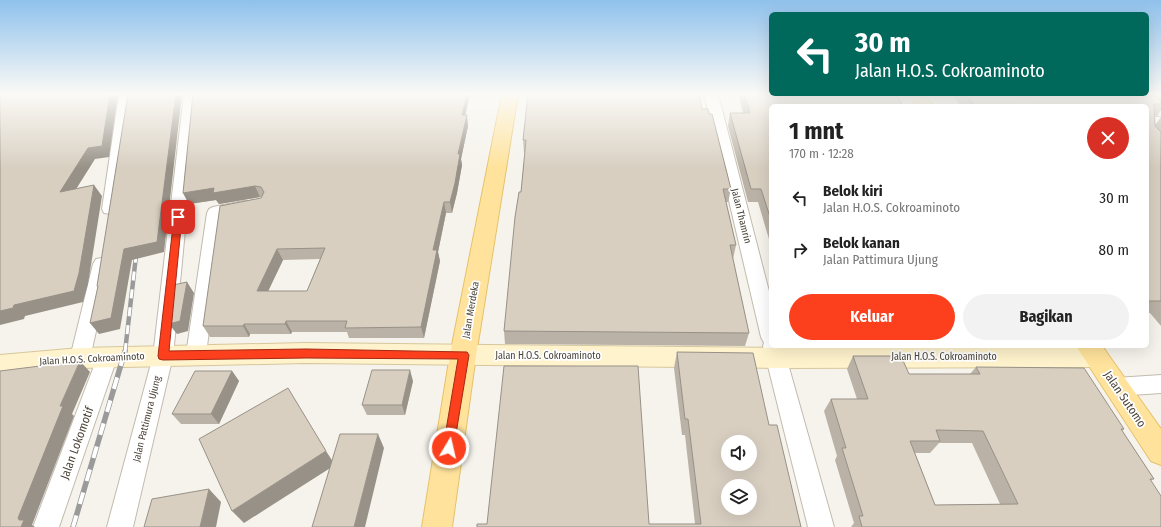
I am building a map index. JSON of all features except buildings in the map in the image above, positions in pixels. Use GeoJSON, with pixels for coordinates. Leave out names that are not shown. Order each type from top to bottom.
{"type":"FeatureCollection","features":[{"type":"Feature","properties":{"kind":"main road","name":"Jalan Merdeka"},"geometry":{"type":"LineString","coordinates":[[437,527],[463,355],[506,119]]}},
{"type":"Feature","properties":{"kind":"main road","name":"Jalan Sutomo"},"geometry":{"type":"LineString","coordinates":[[1092,351],[1161,452]]}},
{"type":"Feature","properties":{"kind":"street"},"geometry":{"type":"LineString","coordinates":[[108,222],[124,119]]}},
{"type":"Feature","properties":{"kind":"street","name":"Jalan Pattimura Ujung"},"geometry":{"type":"LineString","coordinates":[[120,527],[163,356],[188,119]]}},
{"type":"Feature","properties":{"kind":"street","name":"Jalan Thamrin"},"geometry":{"type":"LineString","coordinates":[[716,119],[769,327]]}},
{"type":"Feature","properties":{"kind":"street"},"geometry":{"type":"LineString","coordinates":[[1149,128],[1161,121]]}},
{"type":"Feature","properties":{"kind":"street"},"geometry":{"type":"LineString","coordinates":[[196,355],[216,212],[260,203]]}},
{"type":"Feature","properties":{"kind":"street"},"geometry":{"type":"LineString","coordinates":[[80,358],[98,284],[104,246]]}},
{"type":"Feature","properties":{"kind":"street","name":"Jalan H.O.S. Cokroaminoto"},"geometry":{"type":"LineString","coordinates":[[0,366],[80,358],[196,355],[463,355],[769,347]]}},
{"type":"Feature","properties":{"kind":"street","name":"Jalan Thamrin"},"geometry":{"type":"LineString","coordinates":[[774,348],[821,527]]}},
{"type":"Feature","properties":{"kind":"street","name":"Jalan H.O.S. Cokroaminoto"},"geometry":{"type":"LineString","coordinates":[[854,348],[1092,351]]}},
{"type":"Feature","properties":{"kind":"street","name":"Jalan Lokomotif"},"geometry":{"type":"LineString","coordinates":[[46,527],[107,358]]}},
{"type":"Feature","properties":{"kind":"street"},"geometry":{"type":"LineString","coordinates":[[1116,387],[1161,384]]}},
{"type":"Feature","properties":{"kind":"railway"},"geometry":{"type":"LineString","coordinates":[[125,352],[137,247]]}},
{"type":"Feature","properties":{"kind":"railway"},"geometry":{"type":"LineString","coordinates":[[73,527],[125,351]]}},
{"type":"Feature","properties":{"kind":"route"},"geometry":{"type":"LineString","coordinates":[[178,217],[163,356],[306,354],[463,355],[449,448]]}}]}
